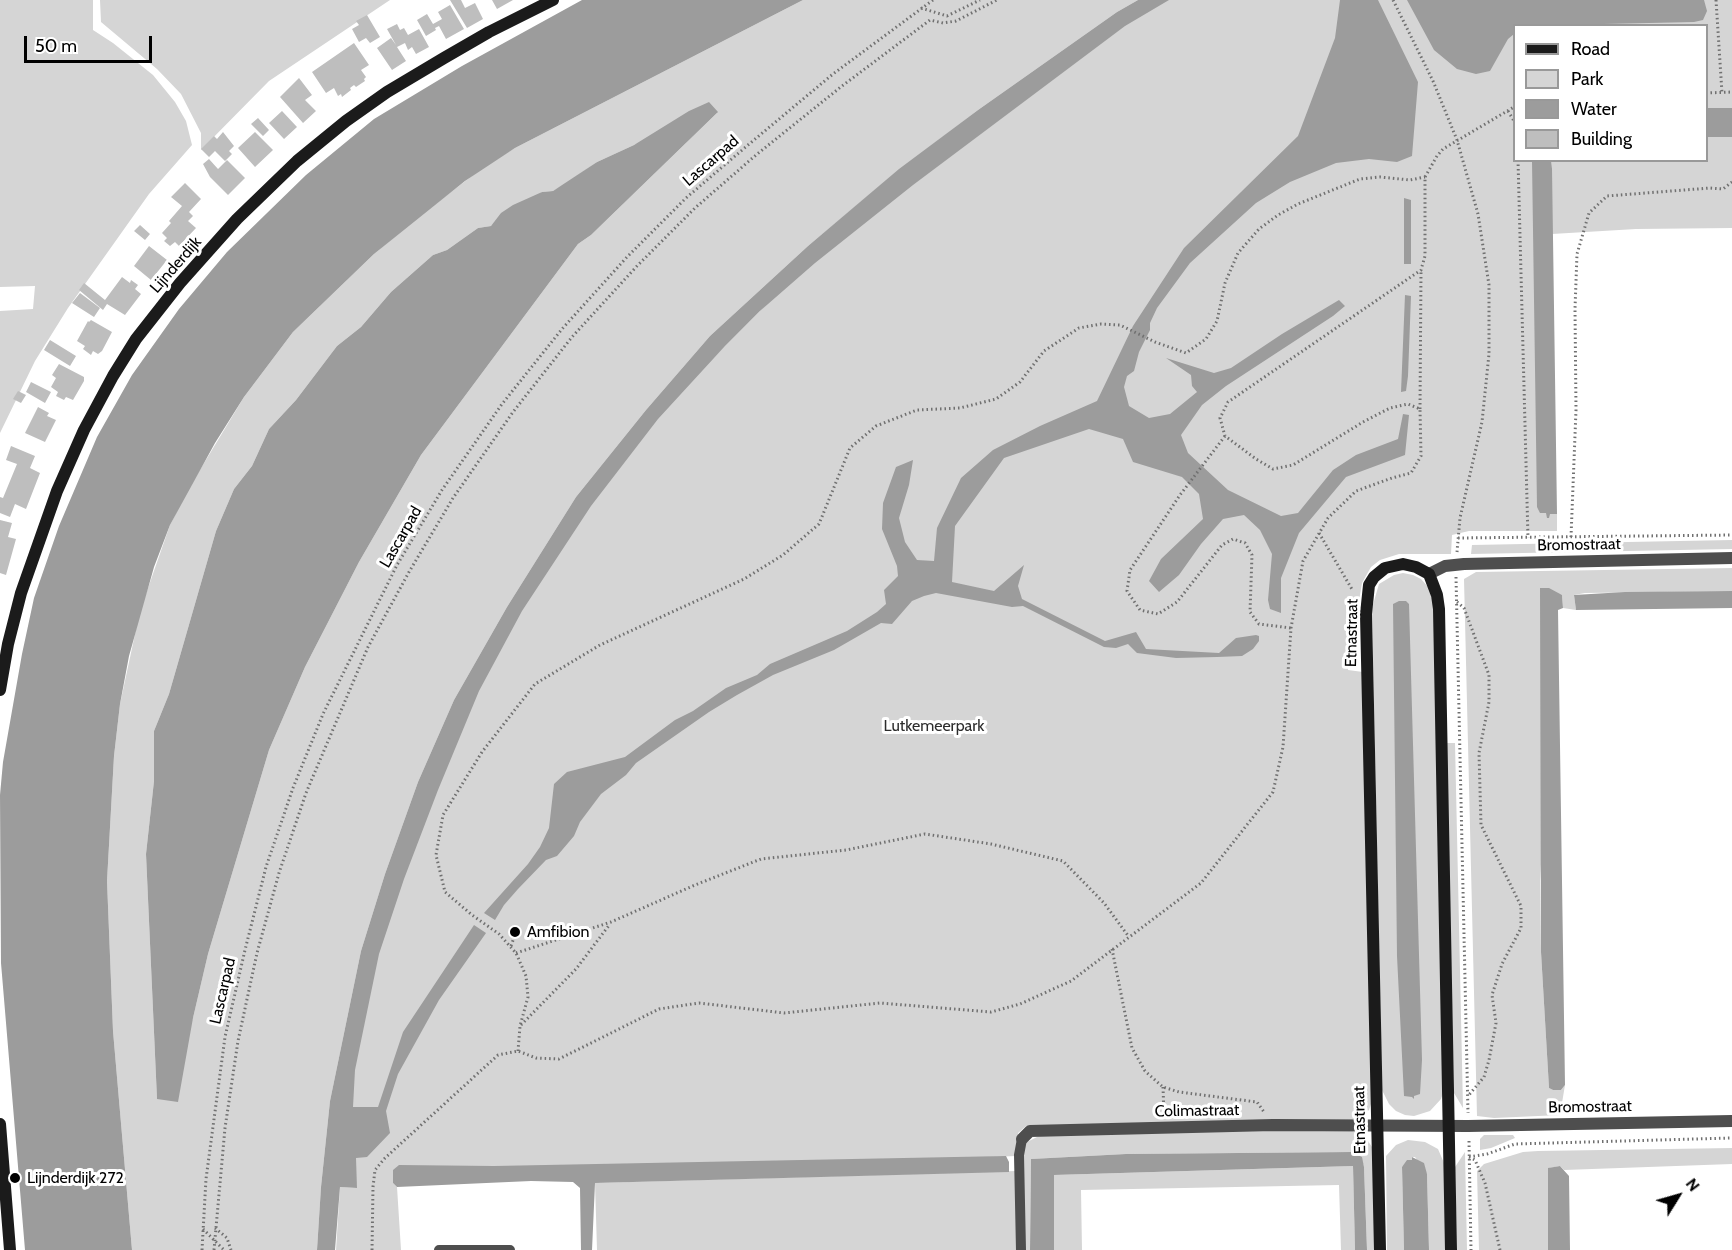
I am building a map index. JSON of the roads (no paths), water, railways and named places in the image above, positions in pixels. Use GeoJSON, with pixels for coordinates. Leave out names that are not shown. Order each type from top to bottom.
{"type":"FeatureCollection","features":[{"type":"Feature","properties":{"kind":"street","name":"Lijnderdijk"},"geometry":{"type":"LineString","coordinates":[[0,690],[8,644],[21,592],[61,481],[84,430],[113,376],[136,339],[180,283],[237,219],[297,161],[346,121],[387,92],[462,48],[553,0]]}},
{"type":"Feature","properties":{"kind":"street","name":"Bromostraat"},"geometry":{"type":"LineString","coordinates":[[1429,574],[1445,566],[1456,565],[1732,558]]}},
{"type":"Feature","properties":{"kind":"street","name":"Etnastraat"},"geometry":{"type":"LineString","coordinates":[[1380,1250],[1366,614],[1369,585],[1374,577],[1385,568],[1403,564],[1416,567],[1429,574]]}},
{"type":"Feature","properties":{"kind":"street"},"geometry":{"type":"LineString","coordinates":[[1429,574],[1437,595],[1439,609],[1451,1250]]}},
{"type":"Feature","properties":{"kind":"street","name":"Bromostraat"},"geometry":{"type":"LineString","coordinates":[[1377,1125],[1468,1126],[1732,1121]]}},
{"type":"Feature","properties":{"kind":"street"},"geometry":{"type":"LineString","coordinates":[[0,1124],[10,1250]]}},
{"type":"Feature","properties":{"kind":"street","name":"Colimastraat"},"geometry":{"type":"LineString","coordinates":[[1022,1138],[1030,1131],[1377,1125]]}},
{"type":"Feature","properties":{"kind":"lane"},"geometry":{"type":"LineString","coordinates":[[1021,1250],[1019,1155],[1022,1138]]}},
{"type":"Feature","properties":{"kind":"lane"},"geometry":{"type":"LineString","coordinates":[[439,1250],[510,1250]]}},
{"type":"Feature","properties":{"kind":"water"},"geometry":{"type":"Polygon","coordinates":[[[582,0],[803,0],[515,148],[465,181],[374,254],[293,332],[244,397],[215,443],[170,525],[154,567],[129,656],[114,756],[107,881],[113,1031],[132,1250],[25,1250],[1,963],[0,795],[3,762],[34,598],[59,526],[97,437],[132,375],[179,309],[227,252],[306,175],[374,119],[462,66],[582,0]]]}},
{"type":"Feature","properties":{"kind":"water"},"geometry":{"type":"Polygon","coordinates":[[[1138,0],[1169,0],[1125,26],[913,185],[815,263],[760,311],[658,419],[591,506],[522,611],[479,691],[404,879],[379,954],[355,1070],[353,1107],[378,1107],[403,1032],[474,925],[486,933],[439,1000],[398,1074],[386,1111],[390,1133],[367,1157],[356,1158],[357,1188],[340,1187],[335,1250],[317,1250],[330,1101],[361,951],[385,874],[418,782],[454,700],[507,607],[576,497],[646,410],[710,336],[808,246],[899,169],[978,110],[1117,12],[1138,0]]]}},
{"type":"Feature","properties":{"kind":"water"},"geometry":{"type":"Polygon","coordinates":[[[1340,0],[1378,0],[1418,82],[1412,156],[1397,162],[1369,159],[1336,163],[1290,182],[1256,203],[1190,263],[1157,308],[1150,323],[1150,330],[1139,352],[1134,371],[1127,376],[1124,387],[1129,406],[1149,418],[1170,414],[1197,392],[1192,386],[1191,375],[1166,358],[1214,373],[1231,368],[1339,300],[1345,306],[1333,316],[1226,386],[1202,405],[1181,435],[1188,453],[1228,490],[1281,516],[1298,513],[1333,470],[1356,455],[1398,439],[1403,414],[1409,415],[1405,455],[1346,477],[1299,533],[1281,578],[1281,613],[1270,609],[1268,600],[1272,554],[1260,530],[1244,515],[1223,519],[1201,544],[1179,575],[1159,592],[1149,581],[1161,559],[1203,519],[1199,494],[1182,477],[1133,462],[1123,439],[1089,429],[1004,458],[955,526],[952,582],[994,591],[1024,565],[1018,586],[1022,599],[1105,641],[1136,632],[1146,649],[1219,653],[1236,638],[1259,636],[1259,641],[1253,649],[1242,656],[1217,657],[1176,658],[1137,653],[1128,644],[1116,648],[1104,647],[1023,606],[1012,607],[936,593],[924,596],[912,601],[892,624],[881,623],[834,650],[773,675],[709,712],[636,763],[626,775],[601,794],[580,822],[574,836],[557,856],[546,860],[518,889],[495,920],[484,913],[528,864],[540,847],[549,828],[554,784],[567,772],[625,757],[675,720],[693,711],[726,688],[757,675],[770,664],[847,631],[886,604],[884,590],[898,576],[897,566],[882,529],[883,503],[896,467],[913,460],[909,485],[899,518],[905,542],[917,560],[934,561],[937,528],[961,478],[993,450],[1097,401],[1133,326],[1184,248],[1298,136],[1335,38],[1340,0]]]}},
{"type":"Feature","properties":{"kind":"water"},"geometry":{"type":"Polygon","coordinates":[[[1407,0],[1704,0],[1707,11],[1703,20],[1694,22],[1513,24],[1513,35],[1508,39],[1490,71],[1476,74],[1457,69],[1434,50],[1407,0]]]}},
{"type":"Feature","properties":{"kind":"water"},"geometry":{"type":"Polygon","coordinates":[[[709,102],[718,112],[591,235],[578,244],[421,455],[359,562],[305,667],[269,750],[208,954],[193,1018],[178,1102],[157,1099],[146,854],[154,781],[154,731],[169,694],[216,531],[234,489],[252,466],[269,429],[296,400],[337,346],[361,327],[391,292],[433,255],[447,250],[478,228],[491,226],[501,213],[513,205],[542,192],[553,191],[597,162],[634,145],[689,111],[709,102]]]}},
{"type":"Feature","properties":{"kind":"water"},"geometry":{"type":"Polygon","coordinates":[[[1708,108],[1732,108],[1732,137],[1708,137],[1708,108]]]}},
{"type":"Feature","properties":{"kind":"water"},"geometry":{"type":"Polygon","coordinates":[[[1532,162],[1551,162],[1557,514],[1550,514],[1547,518],[1546,513],[1540,513],[1537,507],[1532,162]]]}},
{"type":"Feature","properties":{"kind":"water"},"geometry":{"type":"Polygon","coordinates":[[[1404,198],[1411,200],[1411,264],[1404,264],[1404,198]]]}},
{"type":"Feature","properties":{"kind":"water"},"geometry":{"type":"Polygon","coordinates":[[[1405,295],[1411,296],[1408,376],[1406,391],[1401,392],[1405,295]]]}},
{"type":"Feature","properties":{"kind":"water"},"geometry":{"type":"Polygon","coordinates":[[[1540,588],[1549,588],[1562,595],[1563,608],[1558,610],[1565,1085],[1561,1090],[1549,1088],[1541,952],[1540,588]]]}},
{"type":"Feature","properties":{"kind":"water"},"geometry":{"type":"Polygon","coordinates":[[[1732,591],[1732,608],[1576,610],[1574,595],[1625,592],[1732,591]]]}},
{"type":"Feature","properties":{"kind":"water"},"geometry":{"type":"Polygon","coordinates":[[[1406,601],[1409,604],[1422,1060],[1420,1094],[1414,1096],[1414,1099],[1404,1096],[1397,956],[1393,604],[1406,601]]]}},
{"type":"Feature","properties":{"kind":"water"},"geometry":{"type":"Polygon","coordinates":[[[1352,1152],[1362,1157],[1364,1167],[1367,1250],[1355,1250],[1353,1166],[1054,1175],[1054,1250],[1030,1250],[1031,1159],[1126,1154],[1352,1152]]]}},
{"type":"Feature","properties":{"kind":"water"},"geometry":{"type":"Polygon","coordinates":[[[1006,1156],[1009,1162],[1009,1172],[595,1183],[592,1250],[581,1250],[580,1188],[573,1182],[531,1181],[397,1187],[393,1183],[393,1170],[399,1165],[494,1166],[1006,1156]]]}},
{"type":"Feature","properties":{"kind":"water"},"geometry":{"type":"Polygon","coordinates":[[[1412,1157],[1424,1163],[1427,1174],[1429,1250],[1404,1250],[1402,1167],[1407,1160],[1412,1160],[1412,1157]]]}},
{"type":"Feature","properties":{"kind":"water"},"geometry":{"type":"Polygon","coordinates":[[[1560,1166],[1569,1176],[1570,1250],[1548,1250],[1548,1168],[1560,1166]]]}},
{"type":"Feature","properties":{"kind":"place","name":"Amfibion"},"geometry":{"type":"Point","coordinates":[515,932]}},
{"type":"Feature","properties":{"kind":"place","name":"Lijnderdijk 272"},"geometry":{"type":"Point","coordinates":[15,1178]}},
{"type":"Feature","properties":{"kind":"park label","name":"Lutkemeerpark"},"geometry":{"type":"Point","coordinates":[934,726]}}]}
